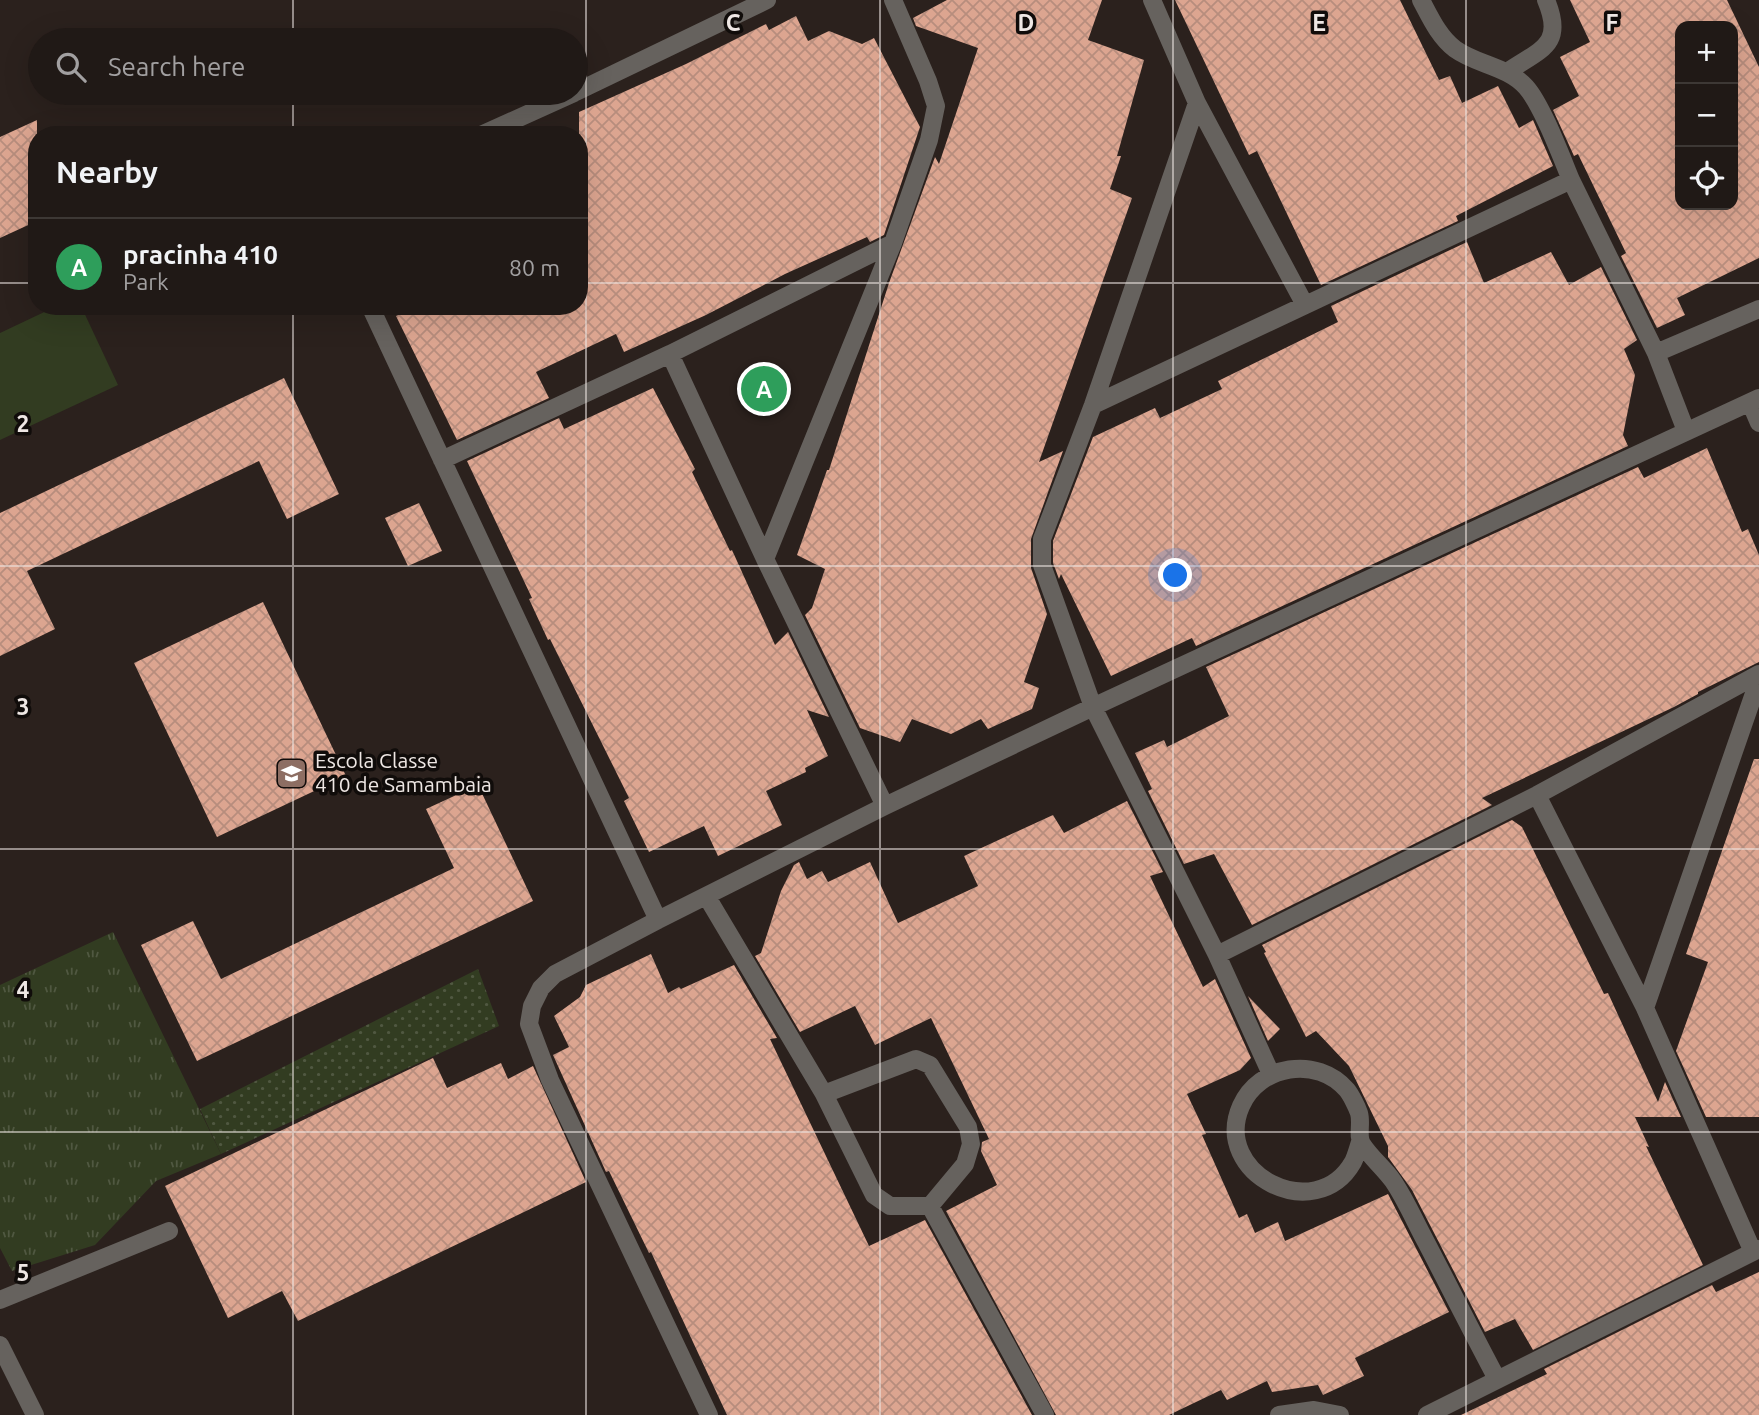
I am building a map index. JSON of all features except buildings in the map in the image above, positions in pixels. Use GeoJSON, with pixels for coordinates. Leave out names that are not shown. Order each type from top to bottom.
{"type":"FeatureCollection","features":[{"type":"Feature","properties":{"kind":"street"},"geometry":{"type":"LineString","coordinates":[[588,86],[767,0]]}},
{"type":"Feature","properties":{"kind":"street"},"geometry":{"type":"LineString","coordinates":[[765,559],[893,243],[929,140],[936,106],[893,0]]}},
{"type":"Feature","properties":{"kind":"street"},"geometry":{"type":"LineString","coordinates":[[1152,0],[1197,103],[1305,305]]}},
{"type":"Feature","properties":{"kind":"street"},"geometry":{"type":"LineString","coordinates":[[1421,0],[1442,37],[1455,49],[1507,72],[1527,88],[1542,114],[1571,180],[1656,353],[1686,432]]}},
{"type":"Feature","properties":{"kind":"street"},"geometry":{"type":"LineString","coordinates":[[1507,72],[1551,39],[1555,30],[1554,18],[1546,0]]}},
{"type":"Feature","properties":{"kind":"street"},"geometry":{"type":"LineString","coordinates":[[1197,103],[1093,405],[1042,539],[1042,565],[1093,707],[1217,955],[1271,1074]]}},
{"type":"Feature","properties":{"kind":"street"},"geometry":{"type":"LineString","coordinates":[[501,126],[547,105]]}},
{"type":"Feature","properties":{"kind":"street"},"geometry":{"type":"LineString","coordinates":[[1093,405],[1571,180]]}},
{"type":"Feature","properties":{"kind":"street"},"geometry":{"type":"LineString","coordinates":[[442,460],[670,354],[893,243]]}},
{"type":"Feature","properties":{"kind":"street"},"geometry":{"type":"LineString","coordinates":[[1656,353],[1759,309]]}},
{"type":"Feature","properties":{"kind":"street"},"geometry":{"type":"LineString","coordinates":[[374,315],[658,920]]}},
{"type":"Feature","properties":{"kind":"street"},"geometry":{"type":"LineString","coordinates":[[670,354],[765,559],[885,806]]}},
{"type":"Feature","properties":{"kind":"street"},"geometry":{"type":"LineString","coordinates":[[709,1415],[550,1080],[529,1024],[536,997],[555,974],[885,806],[1754,400],[1759,423]]}},
{"type":"Feature","properties":{"kind":"street"},"geometry":{"type":"LineString","coordinates":[[1217,955],[1537,795],[1759,676]]}},
{"type":"Feature","properties":{"kind":"street"},"geometry":{"type":"LineString","coordinates":[[1645,1008],[1759,676]]}},
{"type":"Feature","properties":{"kind":"street"},"geometry":{"type":"LineString","coordinates":[[1427,1415],[1756,1250],[1645,1008],[1537,795]]}},
{"type":"Feature","properties":{"kind":"street"},"geometry":{"type":"LineString","coordinates":[[707,897],[824,1094],[874,1195],[890,1206],[930,1206]]}},
{"type":"Feature","properties":{"kind":"street"},"geometry":{"type":"LineString","coordinates":[[824,1094],[916,1059],[930,1065],[968,1127],[971,1144],[965,1164],[930,1206]]}},
{"type":"Feature","properties":{"kind":"street"},"geometry":{"type":"LineString","coordinates":[[1298,1067],[1325,1073],[1347,1090],[1360,1114],[1360,1142],[1352,1163],[1336,1180],[1316,1190],[1293,1192],[1270,1185],[1252,1171],[1240,1152],[1236,1129],[1240,1107],[1252,1088],[1271,1074],[1298,1067]]}},
{"type":"Feature","properties":{"kind":"street"},"geometry":{"type":"LineString","coordinates":[[1360,1142],[1393,1181],[1497,1379]]}},
{"type":"Feature","properties":{"kind":"street"},"geometry":{"type":"LineString","coordinates":[[930,1206],[1045,1415]]}},
{"type":"Feature","properties":{"kind":"street"},"geometry":{"type":"LineString","coordinates":[[0,1300],[169,1231]]}},
{"type":"Feature","properties":{"kind":"street"},"geometry":{"type":"LineString","coordinates":[[0,1345],[35,1415]]}},
{"type":"Feature","properties":{"kind":"street"},"geometry":{"type":"LineString","coordinates":[[1279,1415],[1314,1410],[1339,1415]]}},
{"type":"Feature","properties":{"kind":"green space"},"geometry":{"type":"Polygon","coordinates":[[[38,315],[85,315],[118,385],[0,440],[0,333],[38,315]]]}},
{"type":"Feature","properties":{"kind":"green space"},"geometry":{"type":"Polygon","coordinates":[[[113,932],[221,1154],[156,1181],[95,1245],[12,1271],[0,1248],[0,985],[113,932]]]}},
{"type":"Feature","properties":{"kind":"green space"},"geometry":{"type":"Polygon","coordinates":[[[478,969],[499,1026],[221,1154],[200,1109],[478,969]]]}},
{"type":"Feature","properties":{"kind":"place","name":"pracinha 410"},"geometry":{"type":"Point","coordinates":[764,389]}},
{"type":"Feature","properties":{"kind":"place","name":"Escola Classe 410 de Samambaia"},"geometry":{"type":"Point","coordinates":[292,773]}}]}
